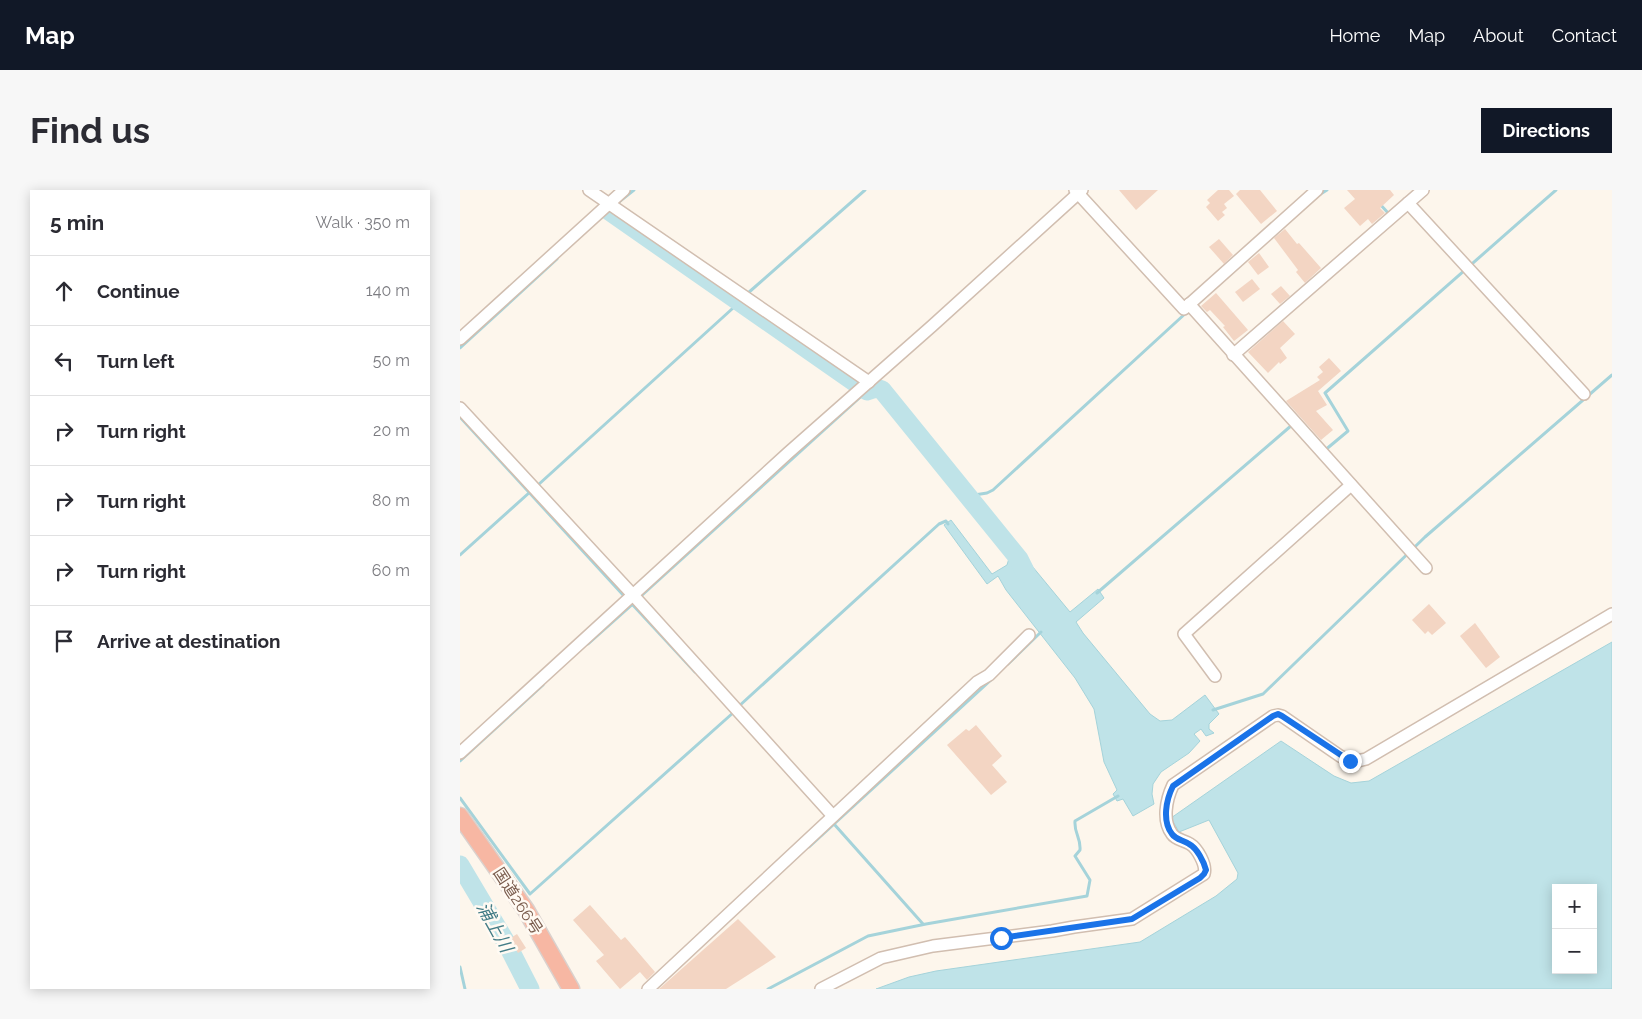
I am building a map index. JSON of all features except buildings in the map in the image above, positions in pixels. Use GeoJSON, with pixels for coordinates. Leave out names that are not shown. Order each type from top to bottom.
{"type":"FeatureCollection","features":[{"type":"Feature","properties":{"kind":"highway","name":"国道266号"},"geometry":{"type":"LineString","coordinates":[[460,816],[526,910],[571,989]]}},
{"type":"Feature","properties":{"kind":"street"},"geometry":{"type":"LineString","coordinates":[[590,190],[609,207],[865,385]]}},
{"type":"Feature","properties":{"kind":"street"},"geometry":{"type":"LineString","coordinates":[[460,339],[609,207],[624,190]]}},
{"type":"Feature","properties":{"kind":"street"},"geometry":{"type":"LineString","coordinates":[[460,753],[1078,191],[1184,309],[1191,306],[1317,190]]}},
{"type":"Feature","properties":{"kind":"street"},"geometry":{"type":"LineString","coordinates":[[1233,355],[1422,190]]}},
{"type":"Feature","properties":{"kind":"street"},"geometry":{"type":"LineString","coordinates":[[1408,203],[1584,394]]}},
{"type":"Feature","properties":{"kind":"street"},"geometry":{"type":"LineString","coordinates":[[1191,306],[1426,568]]}},
{"type":"Feature","properties":{"kind":"street"},"geometry":{"type":"LineString","coordinates":[[460,408],[633,595],[833,816]]}},
{"type":"Feature","properties":{"kind":"street"},"geometry":{"type":"LineString","coordinates":[[1215,676],[1184,634],[1351,485]]}},
{"type":"Feature","properties":{"kind":"street"},"geometry":{"type":"LineString","coordinates":[[821,989],[882,958],[933,946],[1132,919],[1200,878],[1206,870],[1194,848],[1172,835],[1166,821],[1167,802],[1173,786],[1273,716],[1278,714],[1282,716],[1350,761],[1366,759],[1612,614]]}},
{"type":"Feature","properties":{"kind":"street"},"geometry":{"type":"LineString","coordinates":[[648,989],[977,682],[989,675],[1029,635]]}},
{"type":"Feature","properties":{"kind":"water"},"geometry":{"type":"Polygon","coordinates":[[[951,520],[992,574],[1007,565],[1010,555],[1018,549],[1070,612],[1098,589],[1104,598],[1076,622],[1150,714],[1160,721],[1172,720],[1205,695],[1219,714],[1209,724],[1209,729],[1214,733],[1206,736],[1201,729],[1194,734],[1200,741],[1189,753],[1161,772],[1153,784],[1154,804],[1133,816],[1123,799],[1117,801],[1113,794],[1117,790],[1104,762],[1094,709],[1075,678],[1006,590],[998,576],[987,584],[944,525],[951,520]]]}},
{"type":"Feature","properties":{"kind":"water"},"geometry":{"type":"Polygon","coordinates":[[[1612,642],[1612,989],[876,989],[909,977],[936,971],[1140,942],[1216,896],[1237,879],[1238,873],[1209,820],[1179,832],[1171,818],[1281,741],[1334,776],[1351,783],[1369,781],[1612,642]]]}},
{"type":"Feature","properties":{"kind":"waterway"},"geometry":{"type":"LineString","coordinates":[[615,205],[634,190]]}},
{"type":"Feature","properties":{"kind":"waterway"},"geometry":{"type":"LineString","coordinates":[[748,293],[865,190]]}},
{"type":"Feature","properties":{"kind":"waterway"},"geometry":{"type":"LineString","coordinates":[[1319,195],[1327,190]]}},
{"type":"Feature","properties":{"kind":"waterway"},"geometry":{"type":"LineString","coordinates":[[1324,451],[1348,431],[1325,393],[1556,190]]}},
{"type":"Feature","properties":{"kind":"waterway"},"geometry":{"type":"LineString","coordinates":[[1379,203],[1390,213]]}},
{"type":"Feature","properties":{"kind":"waterway"},"geometry":{"type":"LineString","coordinates":[[609,211],[867,391],[876,388],[882,390],[1019,559],[1026,573]]}},
{"type":"Feature","properties":{"kind":"waterway"},"geometry":{"type":"LineString","coordinates":[[460,348],[557,259]]}},
{"type":"Feature","properties":{"kind":"waterway"},"geometry":{"type":"LineString","coordinates":[[538,485],[743,299]]}},
{"type":"Feature","properties":{"kind":"waterway"},"geometry":{"type":"LineString","coordinates":[[968,496],[987,493],[993,490],[1187,312]]}},
{"type":"Feature","properties":{"kind":"waterway"},"geometry":{"type":"LineString","coordinates":[[1213,710],[1263,694],[1425,537],[1612,375]]}},
{"type":"Feature","properties":{"kind":"waterway"},"geometry":{"type":"LineString","coordinates":[[640,597],[867,391]]}},
{"type":"Feature","properties":{"kind":"waterway"},"geometry":{"type":"LineString","coordinates":[[460,417],[624,596]]}},
{"type":"Feature","properties":{"kind":"waterway"},"geometry":{"type":"LineString","coordinates":[[1097,593],[1292,425],[1293,427]]}},
{"type":"Feature","properties":{"kind":"waterway"},"geometry":{"type":"LineString","coordinates":[[460,555],[530,492]]}},
{"type":"Feature","properties":{"kind":"waterway"},"geometry":{"type":"LineString","coordinates":[[738,707],[939,524],[946,521],[948,524]]}},
{"type":"Feature","properties":{"kind":"waterway"},"geometry":{"type":"LineString","coordinates":[[631,603],[695,672]]}},
{"type":"Feature","properties":{"kind":"waterway"},"geometry":{"type":"LineString","coordinates":[[588,644],[634,603]]}},
{"type":"Feature","properties":{"kind":"waterway"},"geometry":{"type":"LineString","coordinates":[[1008,664],[1041,632]]}},
{"type":"Feature","properties":{"kind":"waterway"},"geometry":{"type":"LineString","coordinates":[[809,847],[992,679]]}},
{"type":"Feature","properties":{"kind":"waterway"},"geometry":{"type":"LineString","coordinates":[[460,761],[543,685]]}},
{"type":"Feature","properties":{"kind":"waterway"},"geometry":{"type":"LineString","coordinates":[[460,798],[530,894],[734,712]]}},
{"type":"Feature","properties":{"kind":"waterway"},"geometry":{"type":"LineString","coordinates":[[768,989],[868,936],[1087,896],[1090,880],[1075,856],[1080,850],[1075,821],[1118,796]]}},
{"type":"Feature","properties":{"kind":"waterway"},"geometry":{"type":"LineString","coordinates":[[834,824],[923,924]]}},
{"type":"Feature","properties":{"kind":"waterway","name":"浦上川"},"geometry":{"type":"LineString","coordinates":[[460,865],[507,944],[530,989]]}},
{"type":"Feature","properties":{"kind":"waterway"},"geometry":{"type":"LineString","coordinates":[[460,967],[465,989]]}},
{"type":"Feature","properties":{"kind":"route"},"geometry":{"type":"LineString","coordinates":[[1001,938],[1132,919],[1200,878],[1206,870],[1194,848],[1189,843],[1172,835],[1166,821],[1167,802],[1170,791],[1173,786],[1273,716],[1278,714],[1289,720],[1350,761]]}}]}
